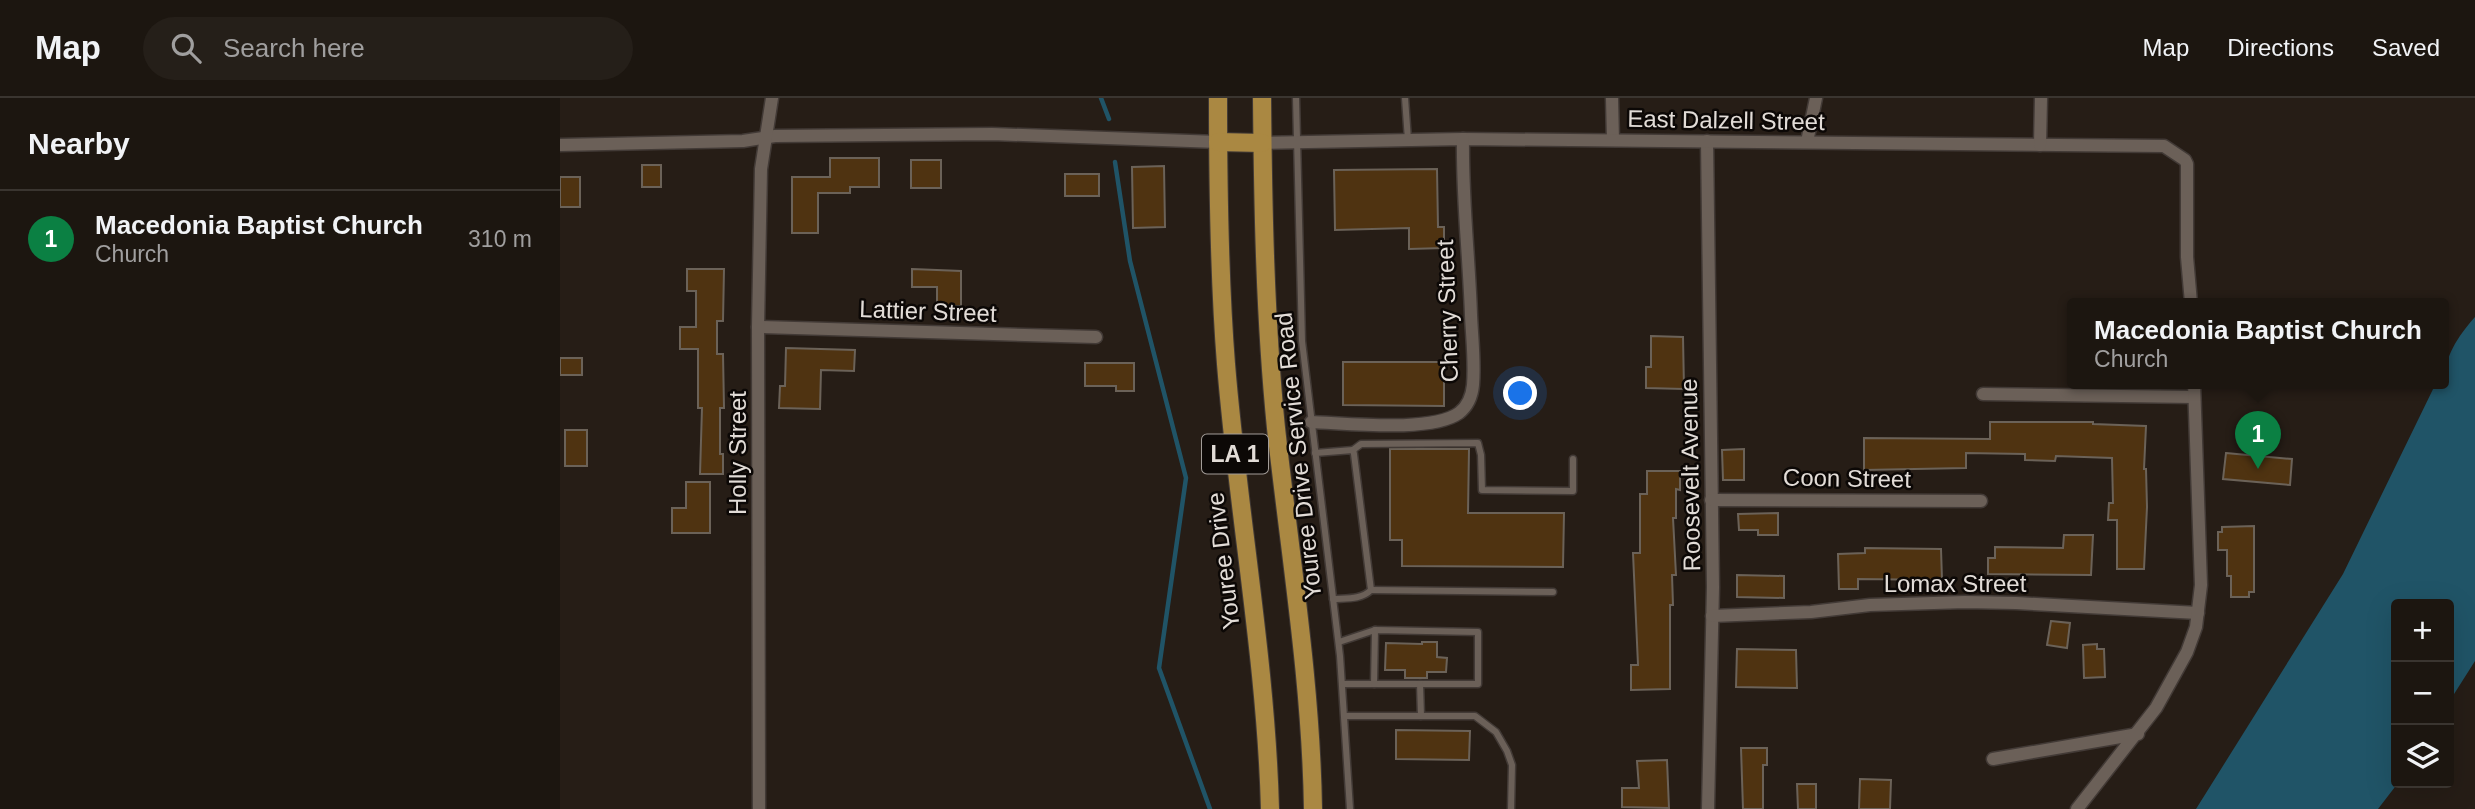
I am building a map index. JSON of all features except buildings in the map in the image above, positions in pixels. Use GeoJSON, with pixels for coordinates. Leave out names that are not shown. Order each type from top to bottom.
{"type":"FeatureCollection","features":[{"type":"Feature","properties":{"kind":"main road","name":"Youree Drive"},"geometry":{"type":"LineString","coordinates":[[1218,98],[1221,281],[1226,364],[1260,665],[1270,809]]}},
{"type":"Feature","properties":{"kind":"main road","name":"LA 1"},"geometry":{"type":"LineString","coordinates":[[1262,98],[1269,345],[1307,703],[1313,809]]}},
{"type":"Feature","properties":{"kind":"main road"},"geometry":{"type":"LineString","coordinates":[[1218,142],[1262,143]]}},
{"type":"Feature","properties":{"kind":"street","name":"Holly Street"},"geometry":{"type":"LineString","coordinates":[[759,809],[758,327],[761,169],[772,98]]}},
{"type":"Feature","properties":{"kind":"street"},"geometry":{"type":"LineString","coordinates":[[1612,98],[1613,140]]}},
{"type":"Feature","properties":{"kind":"street"},"geometry":{"type":"LineString","coordinates":[[1807,142],[1816,98]]}},
{"type":"Feature","properties":{"kind":"street"},"geometry":{"type":"LineString","coordinates":[[2040,145],[2041,98]]}},
{"type":"Feature","properties":{"kind":"street"},"geometry":{"type":"LineString","coordinates":[[560,145],[743,141],[765,137],[992,134],[1218,142]]}},
{"type":"Feature","properties":{"kind":"street","name":"East Dalzell Street"},"geometry":{"type":"LineString","coordinates":[[1262,143],[1463,139],[2164,146],[2185,160],[2188,172],[2187,257],[2191,298]]}},
{"type":"Feature","properties":{"kind":"street","name":"Cherry Street"},"geometry":{"type":"LineString","coordinates":[[1311,422],[1425,423],[1448,419],[1459,412],[1470,398],[1473,385],[1473,354],[1462,178],[1463,139]]}},
{"type":"Feature","properties":{"kind":"street","name":"Roosevelt Avenue"},"geometry":{"type":"LineString","coordinates":[[1707,141],[1712,616],[1708,809]]}},
{"type":"Feature","properties":{"kind":"street","name":"Lattier Street"},"geometry":{"type":"LineString","coordinates":[[758,327],[1096,337]]}},
{"type":"Feature","properties":{"kind":"street"},"geometry":{"type":"LineString","coordinates":[[1983,394],[2194,390],[2201,585],[2198,613],[2187,652],[2157,708],[2077,809]]}},
{"type":"Feature","properties":{"kind":"street","name":"Coon Street"},"geometry":{"type":"LineString","coordinates":[[1711,500],[1771,498],[1982,501]]}},
{"type":"Feature","properties":{"kind":"street","name":"Lomax Street"},"geometry":{"type":"LineString","coordinates":[[1712,616],[1811,612],[1870,605],[1965,602],[2198,613]]}},
{"type":"Feature","properties":{"kind":"street"},"geometry":{"type":"LineString","coordinates":[[1993,759],[2138,734]]}},
{"type":"Feature","properties":{"kind":"lane","name":"Youree Drive Service Road"},"geometry":{"type":"LineString","coordinates":[[1296,98],[1295,144],[1303,341],[1339,642],[1350,809]]}},
{"type":"Feature","properties":{"kind":"lane"},"geometry":{"type":"LineString","coordinates":[[1405,98],[1408,140]]}},
{"type":"Feature","properties":{"kind":"lane"},"geometry":{"type":"LineString","coordinates":[[1315,453],[1353,450],[1361,444],[1478,443],[1482,459],[1482,490],[1573,491],[1573,459]]}},
{"type":"Feature","properties":{"kind":"lane"},"geometry":{"type":"LineString","coordinates":[[1353,450],[1371,590]]}},
{"type":"Feature","properties":{"kind":"lane"},"geometry":{"type":"LineString","coordinates":[[1333,599],[1366,595],[1371,590],[1553,592]]}},
{"type":"Feature","properties":{"kind":"lane"},"geometry":{"type":"LineString","coordinates":[[1339,642],[1375,630],[1478,632],[1478,684],[1343,684]]}},
{"type":"Feature","properties":{"kind":"lane"},"geometry":{"type":"LineString","coordinates":[[1374,684],[1375,630]]}},
{"type":"Feature","properties":{"kind":"lane"},"geometry":{"type":"LineString","coordinates":[[1420,684],[1421,716]]}},
{"type":"Feature","properties":{"kind":"lane"},"geometry":{"type":"LineString","coordinates":[[1345,716],[1475,716],[1496,733],[1512,765],[1511,809]]}},
{"type":"Feature","properties":{"kind":"water"},"geometry":{"type":"Polygon","coordinates":[[[2475,317],[2475,661],[2454,694],[2454,599],[2391,599],[2391,788],[2394,788],[2378,809],[2196,809],[2343,574],[2433,389],[2449,389],[2449,357],[2475,317]]]}},
{"type":"Feature","properties":{"kind":"waterway"},"geometry":{"type":"LineString","coordinates":[[1101,98],[1109,119]]}},
{"type":"Feature","properties":{"kind":"waterway"},"geometry":{"type":"LineString","coordinates":[[1115,162],[1130,261],[1186,478],[1159,668],[1210,809]]}},
{"type":"Feature","properties":{"kind":"place","name":"Macedonia Baptist Church"},"geometry":{"type":"Point","coordinates":[2258,469]}}]}
